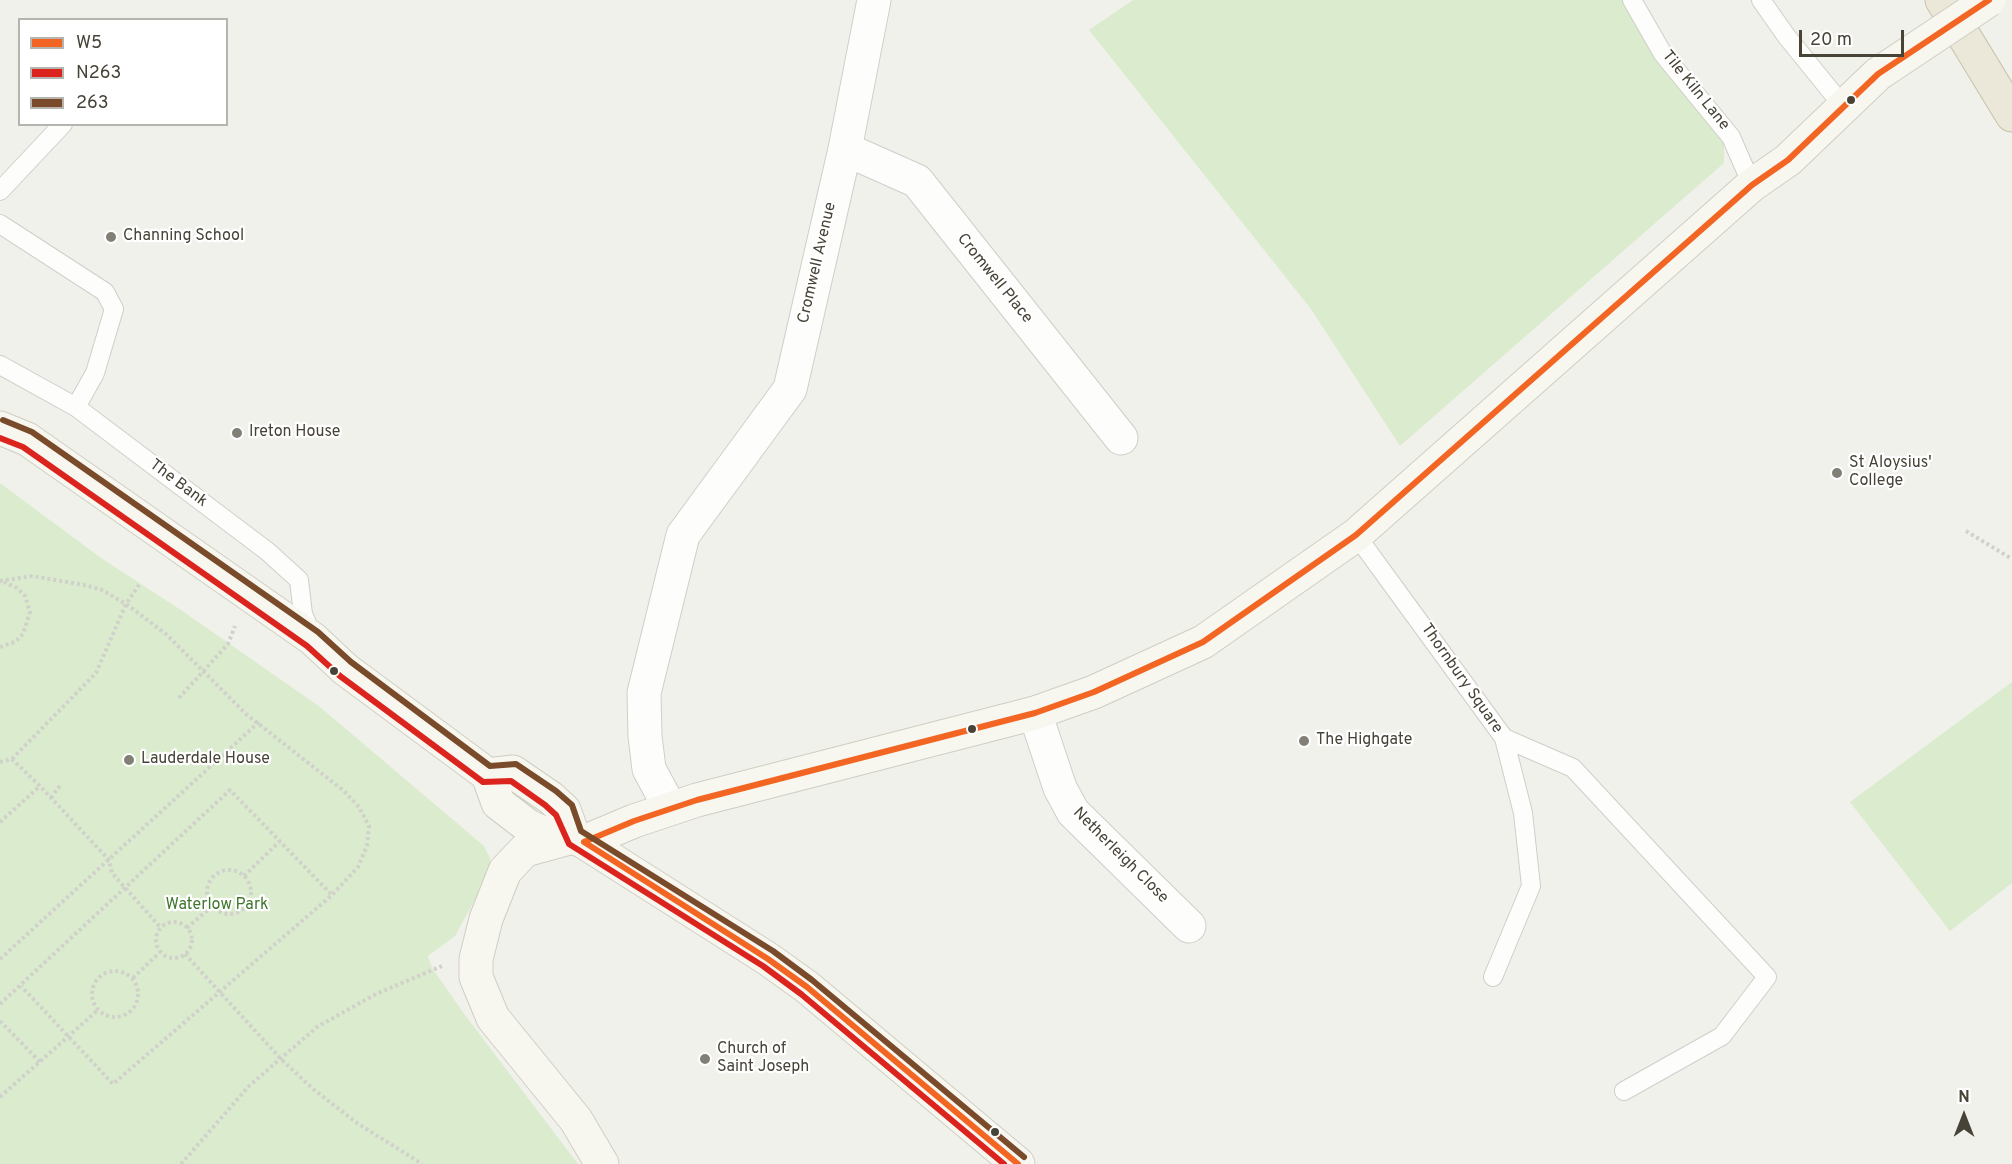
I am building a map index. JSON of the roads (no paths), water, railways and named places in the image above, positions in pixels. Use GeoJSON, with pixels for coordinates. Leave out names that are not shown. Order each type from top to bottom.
{"type":"FeatureCollection","features":[{"type":"Feature","properties":{"kind":"highway"},"geometry":{"type":"LineString","coordinates":[[1942,0],[2012,115]]}},
{"type":"Feature","properties":{"kind":"main road"},"geometry":{"type":"LineString","coordinates":[[602,1164],[576,1120],[493,1018],[476,977],[476,959],[492,898],[505,872],[525,850],[579,839],[670,808],[776,778],[1035,713],[1094,692],[1203,642],[1356,535],[1752,186],[1788,160],[1878,74],[1989,0]]}},
{"type":"Feature","properties":{"kind":"main road"},"geometry":{"type":"LineString","coordinates":[[0,428],[27,439],[313,639],[345,669],[488,776],[498,803],[510,813],[547,835],[579,839],[768,959],[807,987],[1018,1164]]}},
{"type":"Feature","properties":{"kind":"street","name":"Cromwell Avenue"},"geometry":{"type":"LineString","coordinates":[[670,808],[649,769],[645,736],[645,693],[682,535],[790,388],[845,149],[874,0]]}},
{"type":"Feature","properties":{"kind":"street","name":"Cromwell Place"},"geometry":{"type":"LineString","coordinates":[[845,149],[917,181],[1121,438]]}},
{"type":"Feature","properties":{"kind":"street","name":"Netherleigh Close"},"geometry":{"type":"LineString","coordinates":[[1035,713],[1060,788],[1073,812],[1190,926]]}},
{"type":"Feature","properties":{"kind":"lane","name":"Tile Kiln Lane"},"geometry":{"type":"LineString","coordinates":[[1632,0],[1663,54],[1731,137],[1752,186]]}},
{"type":"Feature","properties":{"kind":"lane"},"geometry":{"type":"LineString","coordinates":[[1761,0],[1787,37],[1843,106]]}},
{"type":"Feature","properties":{"kind":"lane"},"geometry":{"type":"LineString","coordinates":[[0,191],[61,126]]}},
{"type":"Feature","properties":{"kind":"lane"},"geometry":{"type":"LineString","coordinates":[[0,224],[105,292],[114,309],[95,373],[76,407]]}},
{"type":"Feature","properties":{"kind":"lane","name":"The Bank"},"geometry":{"type":"LineString","coordinates":[[0,365],[76,407],[267,551],[299,580],[303,614],[313,639]]}},
{"type":"Feature","properties":{"kind":"lane","name":"Thornbury Square"},"geometry":{"type":"LineString","coordinates":[[1356,535],[1504,738],[1523,813],[1531,886],[1493,977]]}},
{"type":"Feature","properties":{"kind":"lane"},"geometry":{"type":"LineString","coordinates":[[1504,738],[1574,768],[1767,977],[1722,1036],[1624,1091]]}},
{"type":"Feature","properties":{"kind":"place","name":"Channing School"},"geometry":{"type":"Point","coordinates":[111,237]}},
{"type":"Feature","properties":{"kind":"place","name":"Ireton House"},"geometry":{"type":"Point","coordinates":[237,433]}},
{"type":"Feature","properties":{"kind":"place","name":"St Aloysius' College"},"geometry":{"type":"Point","coordinates":[1837,473]}},
{"type":"Feature","properties":{"kind":"place","name":"The Highgate"},"geometry":{"type":"Point","coordinates":[1304,741]}},
{"type":"Feature","properties":{"kind":"place","name":"Lauderdale House"},"geometry":{"type":"Point","coordinates":[129,760]}},
{"type":"Feature","properties":{"kind":"place","name":"Church of Saint Joseph"},"geometry":{"type":"Point","coordinates":[705,1059]}},
{"type":"Feature","properties":{"kind":"park label","name":"Waterlow Park"},"geometry":{"type":"Point","coordinates":[217,906]}}]}
